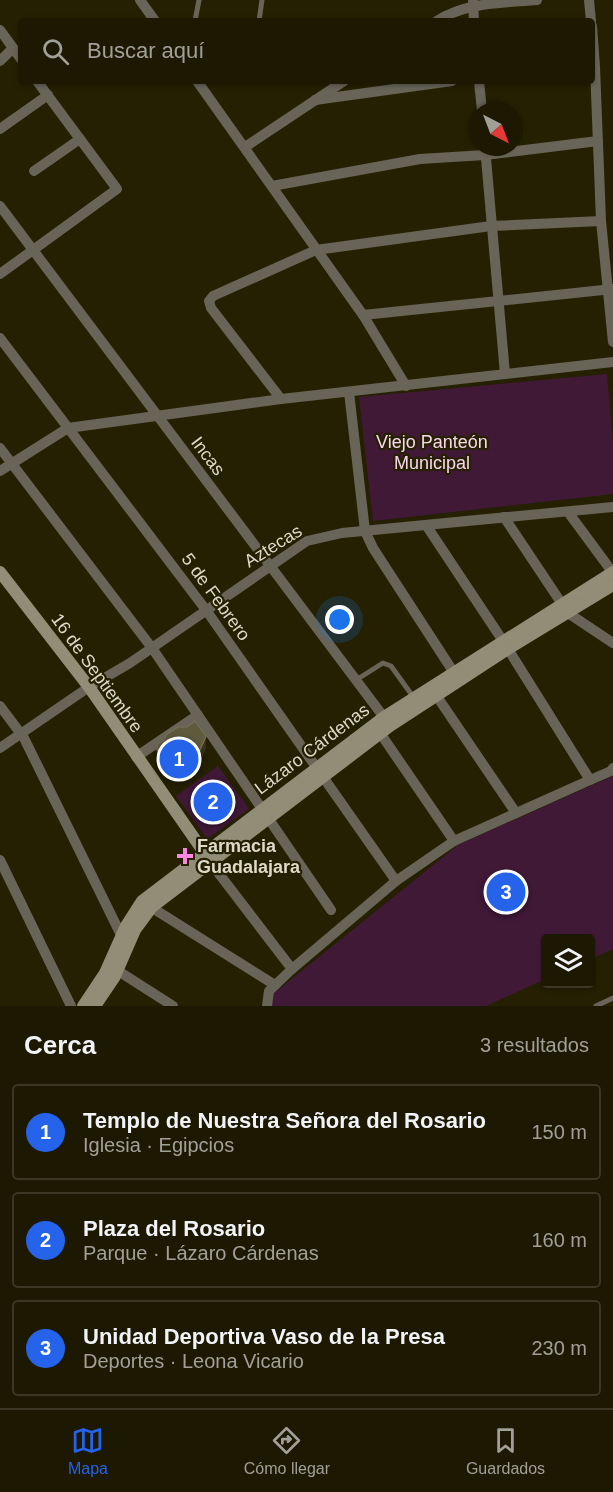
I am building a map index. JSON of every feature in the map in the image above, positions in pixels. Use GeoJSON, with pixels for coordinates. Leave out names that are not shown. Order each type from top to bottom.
{"type":"FeatureCollection","features":[{"type":"Feature","properties":{"kind":"street"},"geometry":{"type":"LineString","coordinates":[[140,0],[153,18]]}},
{"type":"Feature","properties":{"kind":"street"},"geometry":{"type":"LineString","coordinates":[[442,18],[473,3],[537,0]]}},
{"type":"Feature","properties":{"kind":"street"},"geometry":{"type":"LineString","coordinates":[[589,0],[591,18]]}},
{"type":"Feature","properties":{"kind":"street"},"geometry":{"type":"LineString","coordinates":[[473,3],[474,18]]}},
{"type":"Feature","properties":{"kind":"street"},"geometry":{"type":"LineString","coordinates":[[0,30],[18,55]]}},
{"type":"Feature","properties":{"kind":"street"},"geometry":{"type":"LineString","coordinates":[[0,60],[13,48]]}},
{"type":"Feature","properties":{"kind":"street"},"geometry":{"type":"LineString","coordinates":[[0,274],[117,189],[39,84]]}},
{"type":"Feature","properties":{"kind":"street"},"geometry":{"type":"LineString","coordinates":[[200,84],[363,315],[406,386]]}},
{"type":"Feature","properties":{"kind":"street"},"geometry":{"type":"LineString","coordinates":[[245,147],[339,84]]}},
{"type":"Feature","properties":{"kind":"street"},"geometry":{"type":"LineString","coordinates":[[315,100],[430,84]]}},
{"type":"Feature","properties":{"kind":"street"},"geometry":{"type":"LineString","coordinates":[[479,84],[481,102]]}},
{"type":"Feature","properties":{"kind":"street"},"geometry":{"type":"LineString","coordinates":[[595,84],[601,221],[611,290],[613,342]]}},
{"type":"Feature","properties":{"kind":"street"},"geometry":{"type":"LineString","coordinates":[[0,129],[48,95]]}},
{"type":"Feature","properties":{"kind":"street"},"geometry":{"type":"LineString","coordinates":[[34,171],[80,139]]}},
{"type":"Feature","properties":{"kind":"street"},"geometry":{"type":"LineString","coordinates":[[523,148],[598,141]]}},
{"type":"Feature","properties":{"kind":"street"},"geometry":{"type":"LineString","coordinates":[[272,186],[420,159],[469,153]]}},
{"type":"Feature","properties":{"kind":"street"},"geometry":{"type":"LineString","coordinates":[[485,156],[505,374]]}},
{"type":"Feature","properties":{"kind":"street","name":"Incas"},"geometry":{"type":"LineString","coordinates":[[0,206],[356,680],[454,841]]}},
{"type":"Feature","properties":{"kind":"street"},"geometry":{"type":"LineString","coordinates":[[281,399],[211,308],[209,301],[213,296],[316,250],[491,226],[601,221]]}},
{"type":"Feature","properties":{"kind":"street"},"geometry":{"type":"LineString","coordinates":[[363,315],[611,290]]}},
{"type":"Feature","properties":{"kind":"street","name":"5 de Febrero"},"geometry":{"type":"LineString","coordinates":[[0,338],[206,610],[396,882]]}},
{"type":"Feature","properties":{"kind":"street"},"geometry":{"type":"LineString","coordinates":[[0,471],[68,428],[281,399],[613,362]]}},
{"type":"Feature","properties":{"kind":"street"},"geometry":{"type":"LineString","coordinates":[[349,392],[366,531],[373,548],[456,676]]}},
{"type":"Feature","properties":{"kind":"street"},"geometry":{"type":"LineString","coordinates":[[0,447],[152,648],[331,910]]}},
{"type":"Feature","properties":{"kind":"street","name":"Aztecas"},"geometry":{"type":"LineString","coordinates":[[0,748],[89,687],[152,648],[307,541],[342,533],[613,507]]}},
{"type":"Feature","properties":{"kind":"street"},"geometry":{"type":"LineString","coordinates":[[568,512],[613,572]]}},
{"type":"Feature","properties":{"kind":"street"},"geometry":{"type":"LineString","coordinates":[[504,517],[565,608],[613,643]]}},
{"type":"Feature","properties":{"kind":"street"},"geometry":{"type":"LineString","coordinates":[[426,525],[506,645],[590,780]]}},
{"type":"Feature","properties":{"kind":"street","name":"16 de Septiembre"},"geometry":{"type":"LineString","coordinates":[[0,572],[89,687],[136,757],[292,969]]}},
{"type":"Feature","properties":{"kind":"street","name":"Lázaro Cárdenas"},"geometry":{"type":"LineString","coordinates":[[95,1006],[124,942],[147,904],[382,725],[414,698],[456,676],[565,608],[613,572]]}},
{"type":"Feature","properties":{"kind":"street","name":"Lázaro Cárdenas"},"geometry":{"type":"LineString","coordinates":[[565,608],[613,585]]}},
{"type":"Feature","properties":{"kind":"street","name":"Lázaro Cárdenas"},"geometry":{"type":"LineString","coordinates":[[382,725],[436,695],[456,676]]}},
{"type":"Feature","properties":{"kind":"street"},"geometry":{"type":"LineString","coordinates":[[436,695],[516,813]]}},
{"type":"Feature","properties":{"kind":"street"},"geometry":{"type":"LineString","coordinates":[[0,706],[21,734],[124,942]]}},
{"type":"Feature","properties":{"kind":"street"},"geometry":{"type":"LineString","coordinates":[[136,757],[198,715]]}},
{"type":"Feature","properties":{"kind":"street"},"geometry":{"type":"LineString","coordinates":[[267,1006],[269,991],[292,969],[396,882],[454,841],[611,771],[613,768]]}},
{"type":"Feature","properties":{"kind":"street"},"geometry":{"type":"LineString","coordinates":[[0,860],[70,1006]]}},
{"type":"Feature","properties":{"kind":"street"},"geometry":{"type":"LineString","coordinates":[[147,904],[275,985]]}},
{"type":"Feature","properties":{"kind":"street"},"geometry":{"type":"LineString","coordinates":[[113,968],[172,1006]]}},
{"type":"Feature","properties":{"kind":"street","name":"Lázaro Cárdenas"},"geometry":{"type":"LineString","coordinates":[[83,1006],[113,968]]}},
{"type":"Feature","properties":{"kind":"lane"},"geometry":{"type":"LineString","coordinates":[[196,18],[199,0]]}},
{"type":"Feature","properties":{"kind":"lane"},"geometry":{"type":"LineString","coordinates":[[259,18],[261,0]]}},
{"type":"Feature","properties":{"kind":"lane"},"geometry":{"type":"LineString","coordinates":[[356,680],[383,663],[391,666],[414,698]]}},
{"type":"Feature","properties":{"kind":"lane"},"geometry":{"type":"LineString","coordinates":[[596,1006],[613,998]]}},
{"type":"Feature","properties":{"kind":"green space","name":"Viejo Panteón Municipal"},"geometry":{"type":"Polygon","coordinates":[[[607,374],[613,446],[613,494],[373,521],[359,397],[607,374]]]}},
{"type":"Feature","properties":{"kind":"green space"},"geometry":{"type":"Polygon","coordinates":[[[218,766],[249,809],[207,839],[176,796],[218,766]]]}},
{"type":"Feature","properties":{"kind":"green space"},"geometry":{"type":"Polygon","coordinates":[[[613,776],[613,949],[595,957],[595,934],[541,934],[541,981],[486,1006],[271,1006],[273,994],[458,845],[613,776]]]}},
{"type":"Feature","properties":{"kind":"building"},"geometry":{"type":"Polygon","coordinates":[[[195,721],[206,736],[199,752],[186,762],[166,763],[157,750],[158,744],[178,727],[187,727],[195,721]]]}},
{"type":"Feature","properties":{"kind":"building"},"geometry":{"type":"Polygon","coordinates":[[[214,795],[217,799],[216,805],[213,806],[206,802],[208,796],[214,795]]]}},
{"type":"Feature","properties":{"kind":"place","name":"Templo de Nuestra Señora del Rosario"},"geometry":{"type":"Point","coordinates":[179,759]}},
{"type":"Feature","properties":{"kind":"place","name":"Plaza del Rosario"},"geometry":{"type":"Point","coordinates":[213,802]}},
{"type":"Feature","properties":{"kind":"place","name":"Farmacia Guadalajara"},"geometry":{"type":"Point","coordinates":[185,856]}},
{"type":"Feature","properties":{"kind":"place","name":"Unidad Deportiva Vaso de la Presa"},"geometry":{"type":"Point","coordinates":[506,892]}}]}
